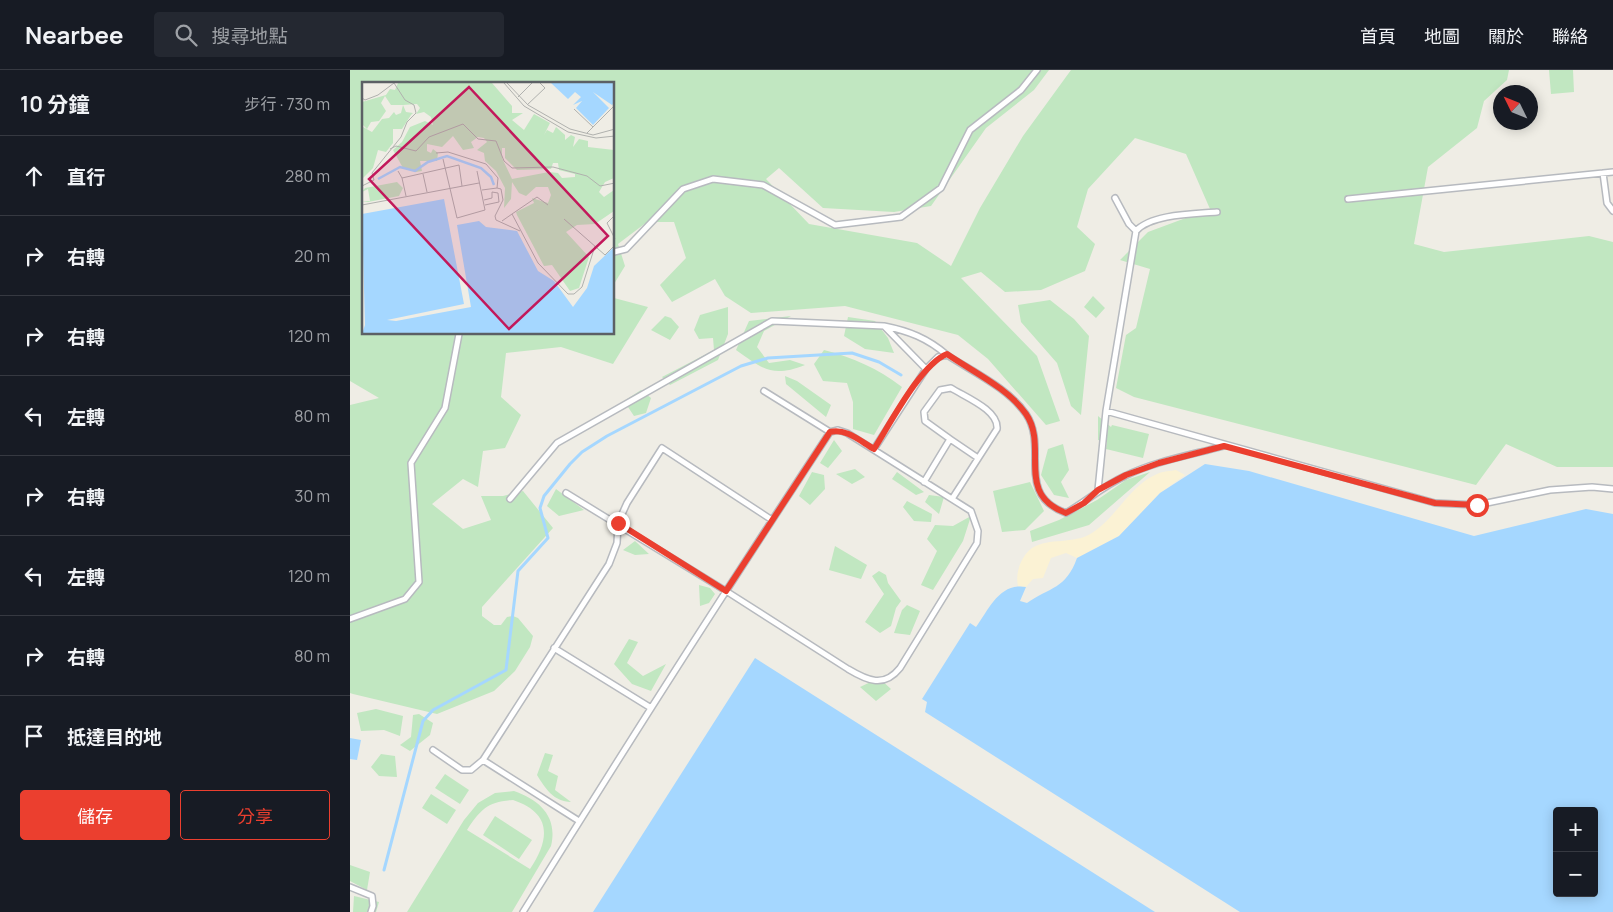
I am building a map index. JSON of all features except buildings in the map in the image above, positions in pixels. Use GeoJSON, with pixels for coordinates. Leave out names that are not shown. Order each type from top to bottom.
{"type":"FeatureCollection","features":[{"type":"Feature","properties":{"kind":"lane"},"geometry":{"type":"LineString","coordinates":[[615,252],[626,249],[683,189],[713,179],[763,185],[835,225],[901,217],[941,188],[970,130],[1021,90],[1037,70]]}},
{"type":"Feature","properties":{"kind":"lane"},"geometry":{"type":"LineString","coordinates":[[1348,199],[1613,172]]}},
{"type":"Feature","properties":{"kind":"lane"},"geometry":{"type":"LineString","coordinates":[[1603,173],[1607,204],[1613,211]]}},
{"type":"Feature","properties":{"kind":"lane"},"geometry":{"type":"LineString","coordinates":[[1115,198],[1129,224],[1136,231]]}},
{"type":"Feature","properties":{"kind":"lane"},"geometry":{"type":"LineString","coordinates":[[1098,490],[1106,411],[1136,231],[1143,223],[1176,216],[1217,212]]}},
{"type":"Feature","properties":{"kind":"lane"},"geometry":{"type":"LineString","coordinates":[[510,499],[557,443],[772,321],[884,326],[910,332],[930,341],[1010,396],[1027,415],[1033,436],[1038,488],[1043,500],[1053,508],[1066,513],[1084,503],[1098,490],[1126,475],[1159,463],[1224,446]]}},
{"type":"Feature","properties":{"kind":"lane"},"geometry":{"type":"LineString","coordinates":[[884,326],[926,369]]}},
{"type":"Feature","properties":{"kind":"lane"},"geometry":{"type":"LineString","coordinates":[[350,619],[405,599],[419,582],[411,463],[445,408],[459,335]]}},
{"type":"Feature","properties":{"kind":"lane"},"geometry":{"type":"LineString","coordinates":[[874,449],[926,369],[938,358],[947,354]]}},
{"type":"Feature","properties":{"kind":"lane"},"geometry":{"type":"LineString","coordinates":[[952,499],[997,429],[996,419],[990,413],[951,388],[946,388],[935,395],[923,417],[929,425],[978,458]]}},
{"type":"Feature","properties":{"kind":"lane"},"geometry":{"type":"LineString","coordinates":[[764,391],[830,432]]}},
{"type":"Feature","properties":{"kind":"lane"},"geometry":{"type":"LineString","coordinates":[[1106,411],[1224,446],[1435,503],[1477,505],[1550,490],[1592,487],[1613,489]]}},
{"type":"Feature","properties":{"kind":"lane"},"geometry":{"type":"LineString","coordinates":[[523,912],[651,708],[726,591],[772,520],[830,432],[838,430],[847,433],[970,511],[978,531],[977,543],[892,678],[881,681],[863,678],[726,591],[618,523],[566,493]]}},
{"type":"Feature","properties":{"kind":"lane"},"geometry":{"type":"LineString","coordinates":[[924,482],[950,439]]}},
{"type":"Feature","properties":{"kind":"lane"},"geometry":{"type":"LineString","coordinates":[[433,750],[462,770],[471,770],[483,760],[609,564],[617,543],[618,523],[627,503],[662,448],[772,520]]}},
{"type":"Feature","properties":{"kind":"lane"},"geometry":{"type":"LineString","coordinates":[[554,648],[651,708]]}},
{"type":"Feature","properties":{"kind":"lane"},"geometry":{"type":"LineString","coordinates":[[483,760],[579,821]]}},
{"type":"Feature","properties":{"kind":"lane"},"geometry":{"type":"LineString","coordinates":[[350,887],[372,896],[374,906],[371,912]]}},
{"type":"Feature","properties":{"kind":"green space"},"geometry":{"type":"Polygon","coordinates":[[[350,70],[1049,70],[1034,90],[986,128],[931,206],[894,212],[823,208],[779,168],[766,179],[809,224],[917,243],[951,266],[980,208],[1023,136],[1071,70],[1509,70],[1507,80],[1502,85],[1493,85],[1493,93],[1484,101],[1477,128],[1428,167],[1414,244],[1444,252],[1589,236],[1613,242],[1613,467],[1557,467],[1506,444],[1476,485],[1134,397],[1116,388],[1126,335],[1136,328],[1150,269],[1120,260],[1148,232],[1210,209],[1186,154],[1135,138],[1088,189],[1077,227],[1095,244],[1085,271],[1041,290],[1005,292],[981,272],[961,278],[1037,356],[1060,421],[1046,425],[988,359],[958,335],[845,306],[751,313],[725,296],[715,279],[672,302],[660,285],[686,258],[674,222],[647,222],[618,244],[625,266],[615,282],[615,82],[362,82],[362,335],[615,335],[615,298],[648,307],[613,364],[561,347],[506,353],[501,397],[521,415],[505,448],[483,451],[478,487],[463,479],[432,504],[463,529],[491,520],[481,496],[503,496],[523,491],[553,528],[482,607],[482,616],[494,625],[501,625],[507,617],[513,616],[518,618],[533,636],[530,647],[515,671],[494,691],[437,714],[350,693],[350,405],[379,398],[350,381],[350,70]]]}},
{"type":"Feature","properties":{"kind":"green space"},"geometry":{"type":"Polygon","coordinates":[[[1549,70],[1573,70],[1574,92],[1551,94],[1549,70]]]}},
{"type":"Feature","properties":{"kind":"green space"},"geometry":{"type":"Polygon","coordinates":[[[1093,296],[1105,308],[1096,318],[1084,307],[1093,296]]]}},
{"type":"Feature","properties":{"kind":"green space"},"geometry":{"type":"Polygon","coordinates":[[[1050,300],[1074,319],[1089,336],[1081,415],[1071,406],[1057,363],[1021,322],[1018,305],[1050,300]]]}},
{"type":"Feature","properties":{"kind":"green space"},"geometry":{"type":"Polygon","coordinates":[[[728,307],[728,334],[718,360],[670,385],[662,377],[714,350],[713,338],[699,339],[694,330],[700,315],[728,307]]]}},
{"type":"Feature","properties":{"kind":"green space"},"geometry":{"type":"Polygon","coordinates":[[[665,316],[671,318],[679,327],[670,340],[651,330],[665,316]]]}},
{"type":"Feature","properties":{"kind":"green space"},"geometry":{"type":"Polygon","coordinates":[[[791,316],[764,331],[757,347],[769,363],[790,360],[805,365],[784,371],[768,370],[736,350],[749,321],[791,316]]]}},
{"type":"Feature","properties":{"kind":"green space"},"geometry":{"type":"Polygon","coordinates":[[[848,317],[875,321],[888,338],[894,353],[865,349],[844,336],[848,317]]]}},
{"type":"Feature","properties":{"kind":"green space"},"geometry":{"type":"Polygon","coordinates":[[[824,350],[865,364],[902,387],[874,435],[853,429],[853,402],[847,383],[823,381],[814,364],[824,350]]]}},
{"type":"Feature","properties":{"kind":"green space"},"geometry":{"type":"Polygon","coordinates":[[[785,376],[797,381],[831,405],[826,417],[786,384],[785,376]]]}},
{"type":"Feature","properties":{"kind":"green space"},"geometry":{"type":"Polygon","coordinates":[[[641,390],[651,398],[646,413],[634,416],[624,401],[641,390]]]}},
{"type":"Feature","properties":{"kind":"green space"},"geometry":{"type":"Polygon","coordinates":[[[1098,416],[1111,427],[1112,425],[1149,434],[1143,458],[1106,449],[1107,442],[1098,440],[1098,416]]]}},
{"type":"Feature","properties":{"kind":"green space"},"geometry":{"type":"Polygon","coordinates":[[[834,440],[842,451],[828,468],[820,463],[834,440]]]}},
{"type":"Feature","properties":{"kind":"green space"},"geometry":{"type":"Polygon","coordinates":[[[1063,444],[1069,470],[1061,482],[1069,498],[1054,495],[1041,475],[1048,449],[1063,444]]]}},
{"type":"Feature","properties":{"kind":"green space"},"geometry":{"type":"Polygon","coordinates":[[[855,469],[865,477],[852,484],[836,474],[855,469]]]}},
{"type":"Feature","properties":{"kind":"green space"},"geometry":{"type":"Polygon","coordinates":[[[812,472],[824,475],[825,489],[810,505],[799,496],[812,472]]]}},
{"type":"Feature","properties":{"kind":"green space"},"geometry":{"type":"Polygon","coordinates":[[[897,472],[924,492],[916,495],[892,479],[897,472]]]}},
{"type":"Feature","properties":{"kind":"green space"},"geometry":{"type":"Polygon","coordinates":[[[1150,472],[1089,525],[1032,542],[1030,531],[1059,520],[1097,500],[1126,480],[1150,472]]]}},
{"type":"Feature","properties":{"kind":"green space"},"geometry":{"type":"Polygon","coordinates":[[[1030,482],[1044,511],[1025,530],[1002,532],[993,491],[1030,482]]]}},
{"type":"Feature","properties":{"kind":"green space"},"geometry":{"type":"Polygon","coordinates":[[[556,489],[584,510],[559,516],[547,506],[556,489]]]}},
{"type":"Feature","properties":{"kind":"green space"},"geometry":{"type":"Polygon","coordinates":[[[929,495],[944,497],[939,514],[925,502],[929,495]]]}},
{"type":"Feature","properties":{"kind":"green space"},"geometry":{"type":"Polygon","coordinates":[[[907,501],[932,514],[931,522],[914,521],[903,507],[907,501]]]}},
{"type":"Feature","properties":{"kind":"green space"},"geometry":{"type":"Polygon","coordinates":[[[971,516],[963,541],[933,590],[921,585],[937,551],[927,539],[935,525],[953,526],[971,516]]]}},
{"type":"Feature","properties":{"kind":"green space"},"geometry":{"type":"Polygon","coordinates":[[[635,541],[649,554],[635,555],[623,550],[635,541]]]}},
{"type":"Feature","properties":{"kind":"green space"},"geometry":{"type":"Polygon","coordinates":[[[835,546],[867,565],[861,579],[829,570],[835,546]]]}},
{"type":"Feature","properties":{"kind":"green space"},"geometry":{"type":"Polygon","coordinates":[[[879,571],[886,575],[888,583],[901,601],[896,608],[891,626],[880,633],[865,622],[884,594],[872,576],[879,571]]]}},
{"type":"Feature","properties":{"kind":"green space"},"geometry":{"type":"Polygon","coordinates":[[[699,585],[710,588],[715,594],[709,603],[700,606],[699,585]]]}},
{"type":"Feature","properties":{"kind":"green space"},"geometry":{"type":"Polygon","coordinates":[[[907,605],[920,611],[910,635],[894,633],[902,610],[907,605]]]}},
{"type":"Feature","properties":{"kind":"green space"},"geometry":{"type":"Polygon","coordinates":[[[629,639],[638,642],[627,663],[643,676],[666,664],[651,691],[632,684],[614,664],[629,639]]]}},
{"type":"Feature","properties":{"kind":"green space"},"geometry":{"type":"Polygon","coordinates":[[[879,678],[891,689],[876,701],[860,687],[879,678]]]}},
{"type":"Feature","properties":{"kind":"green space"},"geometry":{"type":"Polygon","coordinates":[[[376,709],[403,716],[400,736],[384,730],[361,731],[357,713],[376,709]]]}},
{"type":"Feature","properties":{"kind":"green space"},"geometry":{"type":"Polygon","coordinates":[[[419,714],[433,723],[430,735],[410,751],[400,745],[411,737],[413,715],[419,714]]]}},
{"type":"Feature","properties":{"kind":"green space"},"geometry":{"type":"Polygon","coordinates":[[[545,753],[553,755],[548,771],[558,776],[555,790],[571,802],[555,797],[537,775],[545,753]]]}},
{"type":"Feature","properties":{"kind":"green space"},"geometry":{"type":"Polygon","coordinates":[[[381,754],[395,756],[397,777],[379,776],[371,767],[381,754]]]}},
{"type":"Feature","properties":{"kind":"green space"},"geometry":{"type":"Polygon","coordinates":[[[445,774],[469,790],[460,804],[435,788],[445,774]]]}},
{"type":"Feature","properties":{"kind":"green space"},"geometry":{"type":"Polygon","coordinates":[[[514,791],[532,799],[545,811],[552,826],[551,846],[512,912],[407,912],[464,820],[478,803],[495,793],[514,791]],[[513,800],[497,802],[481,812],[467,830],[530,869],[541,847],[544,828],[535,812],[526,805],[513,800]]]}},
{"type":"Feature","properties":{"kind":"green space"},"geometry":{"type":"Polygon","coordinates":[[[431,794],[456,810],[447,824],[422,808],[431,794]]]}},
{"type":"Feature","properties":{"kind":"green space"},"geometry":{"type":"Polygon","coordinates":[[[495,816],[532,840],[519,859],[483,835],[495,816]]]}},
{"type":"Feature","properties":{"kind":"green space"},"geometry":{"type":"Polygon","coordinates":[[[350,865],[370,872],[367,890],[350,881],[350,865]]]}},
{"type":"Feature","properties":{"kind":"green space"},"geometry":{"type":"Polygon","coordinates":[[[354,896],[379,902],[376,912],[353,912],[354,896]]]}},
{"type":"Feature","properties":{"kind":"sand"},"geometry":{"type":"Polygon","coordinates":[[[1176,470],[1185,475],[1160,493],[1119,536],[1077,558],[1066,553],[1051,558],[1043,578],[1033,579],[1026,587],[1018,586],[1017,576],[1020,565],[1025,555],[1032,548],[1046,543],[1085,537],[1101,527],[1147,479],[1159,473],[1176,470]]]}},
{"type":"Feature","properties":{"kind":"water"},"geometry":{"type":"Polygon","coordinates":[[[1205,464],[1249,471],[1474,536],[1586,509],[1613,514],[1613,912],[1240,912],[925,712],[927,702],[922,699],[970,623],[976,627],[996,598],[1009,589],[1026,587],[1020,601],[1027,603],[1062,582],[1073,568],[1077,558],[1119,536],[1160,493],[1205,464]]]}},
{"type":"Feature","properties":{"kind":"water"},"geometry":{"type":"Polygon","coordinates":[[[755,658],[1155,912],[593,912],[755,658]]]}},
{"type":"Feature","properties":{"kind":"water"},"geometry":{"type":"Polygon","coordinates":[[[350,738],[361,740],[357,760],[350,759],[350,738]]]}},
{"type":"Feature","properties":{"kind":"waterway"},"geometry":{"type":"LineString","coordinates":[[384,870],[423,721],[433,710],[506,670],[518,571],[548,538],[540,508],[544,496],[582,452],[607,436],[741,366],[768,358],[852,353],[879,362],[901,375]]}},
{"type":"Feature","properties":{"kind":"route"},"geometry":{"type":"LineString","coordinates":[[618,523],[726,591],[830,432],[838,430],[847,433],[874,449],[926,369],[938,358],[947,354],[1010,396],[1027,415],[1033,436],[1038,488],[1043,500],[1053,508],[1066,513],[1084,503],[1098,490],[1126,475],[1159,463],[1224,446],[1435,503],[1477,505]]}}]}
